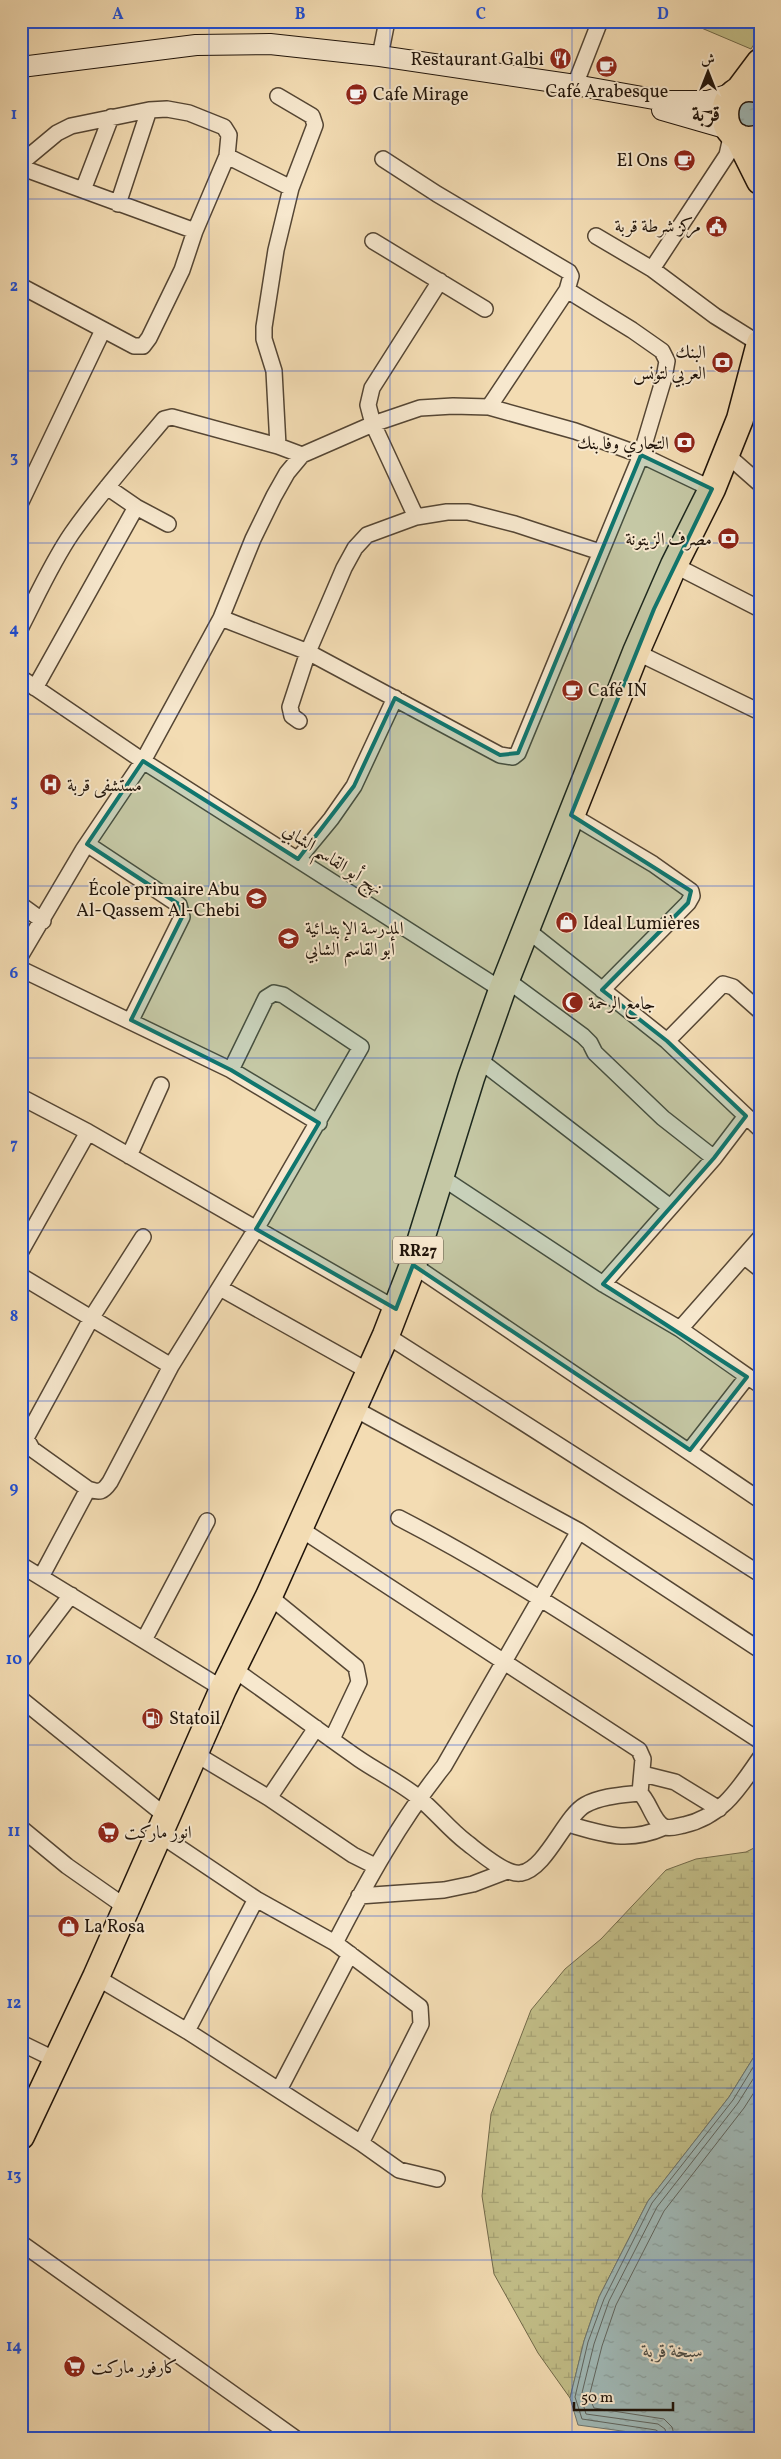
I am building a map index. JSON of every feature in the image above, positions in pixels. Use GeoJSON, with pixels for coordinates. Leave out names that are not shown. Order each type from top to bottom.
{"type":"FeatureCollection","features":[{"type":"Feature","properties":{"kind":"highway"},"geometry":{"type":"LineString","coordinates":[[760,62],[745,91],[729,99],[724,109],[724,119],[740,134],[760,181]]}},
{"type":"Feature","properties":{"kind":"highway","name":"RR27"},"geometry":{"type":"LineString","coordinates":[[21,2136],[96,1977],[194,1753],[228,1678],[269,1596],[386,1335],[413,1264],[478,1059],[504,985],[636,652],[674,565],[712,489],[740,419],[760,344]]}},
{"type":"Feature","properties":{"kind":"main road"},"geometry":{"type":"LineString","coordinates":[[21,67],[155,50],[228,44],[270,44],[380,56],[575,85],[665,101],[708,101],[745,91]]}},
{"type":"Feature","properties":{"kind":"main road"},"geometry":{"type":"LineString","coordinates":[[21,78],[109,64],[194,54],[269,52],[399,68],[604,99],[676,112],[740,134]]}},
{"type":"Feature","properties":{"kind":"street"},"geometry":{"type":"LineString","coordinates":[[380,56],[387,21]]}},
{"type":"Feature","properties":{"kind":"street"},"geometry":{"type":"LineString","coordinates":[[575,85],[600,21]]}},
{"type":"Feature","properties":{"kind":"street"},"geometry":{"type":"LineString","coordinates":[[278,96],[312,116],[315,121],[291,188],[274,260],[264,327],[264,339],[274,371],[278,446]]}},
{"type":"Feature","properties":{"kind":"street"},"geometry":{"type":"LineString","coordinates":[[21,163],[57,132],[71,126],[150,110],[167,109],[189,114],[224,127],[229,135],[227,156],[195,231],[182,270],[149,338],[143,346],[134,346],[21,286]]}},
{"type":"Feature","properties":{"kind":"street"},"geometry":{"type":"LineString","coordinates":[[118,204],[150,110]]}},
{"type":"Feature","properties":{"kind":"street"},"geometry":{"type":"LineString","coordinates":[[83,190],[110,117]]}},
{"type":"Feature","properties":{"kind":"street"},"geometry":{"type":"LineString","coordinates":[[652,269],[740,134]]}},
{"type":"Feature","properties":{"kind":"street"},"geometry":{"type":"LineString","coordinates":[[227,156],[291,188]]}},
{"type":"Feature","properties":{"kind":"street"},"geometry":{"type":"LineString","coordinates":[[383,159],[437,194],[569,272],[571,276],[567,290],[490,407]]}},
{"type":"Feature","properties":{"kind":"street"},"geometry":{"type":"LineString","coordinates":[[21,170],[83,190],[195,231]]}},
{"type":"Feature","properties":{"kind":"street"},"geometry":{"type":"LineString","coordinates":[[596,236],[652,269],[715,316],[760,344]]}},
{"type":"Feature","properties":{"kind":"street"},"geometry":{"type":"LineString","coordinates":[[373,241],[484,309]]}},
{"type":"Feature","properties":{"kind":"street"},"geometry":{"type":"LineString","coordinates":[[416,517],[373,424],[368,406],[372,388],[440,282]]}},
{"type":"Feature","properties":{"kind":"street"},"geometry":{"type":"LineString","coordinates":[[221,618],[308,652],[500,755],[512,757],[518,753],[641,455],[664,378],[667,361],[662,352],[655,346],[567,290]]}},
{"type":"Feature","properties":{"kind":"street"},"geometry":{"type":"LineString","coordinates":[[21,502],[103,330]]}},
{"type":"Feature","properties":{"kind":"street"},"geometry":{"type":"LineString","coordinates":[[21,955],[87,844],[143,761],[221,618],[253,539],[270,505],[287,473],[302,455],[373,424],[420,408],[490,407],[575,432],[641,455],[712,489]]}},
{"type":"Feature","properties":{"kind":"street"},"geometry":{"type":"LineString","coordinates":[[21,627],[59,554],[107,488],[167,417],[278,446],[302,455]]}},
{"type":"Feature","properties":{"kind":"street"},"geometry":{"type":"LineString","coordinates":[[726,454],[760,484]]}},
{"type":"Feature","properties":{"kind":"street"},"geometry":{"type":"LineString","coordinates":[[107,488],[136,507],[168,524]]}},
{"type":"Feature","properties":{"kind":"street"},"geometry":{"type":"LineString","coordinates":[[35,688],[136,507]]}},
{"type":"Feature","properties":{"kind":"street"},"geometry":{"type":"LineString","coordinates":[[299,721],[292,716],[290,707],[308,652],[344,568],[355,548],[367,535],[416,517],[447,512],[468,512],[515,524],[600,552]]}},
{"type":"Feature","properties":{"kind":"street"},"geometry":{"type":"LineString","coordinates":[[674,565],[760,609]]}},
{"type":"Feature","properties":{"kind":"street"},"geometry":{"type":"LineString","coordinates":[[636,652],[760,712]]}},
{"type":"Feature","properties":{"kind":"street","name":"نهج أبو القاسم الشابي"},"geometry":{"type":"LineString","coordinates":[[21,678],[143,761],[583,1036],[590,1043],[595,1053],[663,1118],[714,1158]]}},
{"type":"Feature","properties":{"kind":"street"},"geometry":{"type":"LineString","coordinates":[[298,859],[331,819],[354,786],[395,698]]}},
{"type":"Feature","properties":{"kind":"street"},"geometry":{"type":"LineString","coordinates":[[572,815],[653,864],[691,891],[692,896],[688,903],[602,990]]}},
{"type":"Feature","properties":{"kind":"street"},"geometry":{"type":"LineString","coordinates":[[87,844],[179,904],[181,909],[182,917],[131,1020]]}},
{"type":"Feature","properties":{"kind":"street"},"geometry":{"type":"LineString","coordinates":[[21,905],[43,920]]}},
{"type":"Feature","properties":{"kind":"street"},"geometry":{"type":"LineString","coordinates":[[526,929],[667,1042],[760,1129]]}},
{"type":"Feature","properties":{"kind":"street"},"geometry":{"type":"LineString","coordinates":[[21,969],[131,1020],[231,1070],[319,1123]]}},
{"type":"Feature","properties":{"kind":"street"},"geometry":{"type":"LineString","coordinates":[[667,1042],[723,984],[733,987],[760,1011]]}},
{"type":"Feature","properties":{"kind":"street"},"geometry":{"type":"LineString","coordinates":[[143,1237],[92,1318],[26,1438],[32,1449],[88,1489],[100,1492],[110,1482],[171,1366],[256,1229],[319,1123],[361,1047],[282,995],[274,993],[266,998],[231,1070]]}},
{"type":"Feature","properties":{"kind":"street"},"geometry":{"type":"LineString","coordinates":[[478,1059],[670,1207]]}},
{"type":"Feature","properties":{"kind":"street"},"geometry":{"type":"LineString","coordinates":[[129,1156],[161,1085]]}},
{"type":"Feature","properties":{"kind":"street"},"geometry":{"type":"LineString","coordinates":[[21,1097],[88,1132],[396,1309]]}},
{"type":"Feature","properties":{"kind":"street"},"geometry":{"type":"LineString","coordinates":[[603,1284],[714,1158],[746,1116]]}},
{"type":"Feature","properties":{"kind":"street"},"geometry":{"type":"LineString","coordinates":[[21,1251],[88,1132]]}},
{"type":"Feature","properties":{"kind":"street"},"geometry":{"type":"LineString","coordinates":[[441,1178],[603,1284],[680,1330],[760,1386]]}},
{"type":"Feature","properties":{"kind":"street"},"geometry":{"type":"LineString","coordinates":[[680,1330],[760,1238]]}},
{"type":"Feature","properties":{"kind":"street"},"geometry":{"type":"LineString","coordinates":[[745,1257],[760,1269]]}},
{"type":"Feature","properties":{"kind":"street"},"geometry":{"type":"LineString","coordinates":[[413,1264],[690,1450],[760,1500]]}},
{"type":"Feature","properties":{"kind":"street"},"geometry":{"type":"LineString","coordinates":[[21,1276],[171,1366]]}},
{"type":"Feature","properties":{"kind":"street"},"geometry":{"type":"LineString","coordinates":[[220,1288],[370,1372]]}},
{"type":"Feature","properties":{"kind":"street"},"geometry":{"type":"LineString","coordinates":[[386,1335],[760,1574]]}},
{"type":"Feature","properties":{"kind":"street"},"geometry":{"type":"LineString","coordinates":[[690,1450],[747,1376]]}},
{"type":"Feature","properties":{"kind":"street"},"geometry":{"type":"LineString","coordinates":[[353,1408],[579,1531],[760,1650]]}},
{"type":"Feature","properties":{"kind":"street"},"geometry":{"type":"LineString","coordinates":[[41,1577],[88,1489]]}},
{"type":"Feature","properties":{"kind":"street"},"geometry":{"type":"LineString","coordinates":[[399,1518],[463,1551],[541,1599],[760,1741]]}},
{"type":"Feature","properties":{"kind":"street"},"geometry":{"type":"LineString","coordinates":[[144,1640],[207,1521]]}},
{"type":"Feature","properties":{"kind":"street"},"geometry":{"type":"LineString","coordinates":[[299,1528],[639,1750],[643,1760],[640,1793],[660,1823],[665,1827]]}},
{"type":"Feature","properties":{"kind":"street"},"geometry":{"type":"LineString","coordinates":[[334,1943],[375,1866],[419,1798],[444,1766],[579,1531]]}},
{"type":"Feature","properties":{"kind":"street"},"geometry":{"type":"LineString","coordinates":[[21,1565],[144,1640],[228,1678],[316,1728],[419,1798],[448,1829],[507,1871],[519,1874],[530,1869],[548,1851],[579,1809],[586,1804],[605,1798],[640,1793]]}},
{"type":"Feature","properties":{"kind":"street"},"geometry":{"type":"LineString","coordinates":[[21,1661],[71,1595]]}},
{"type":"Feature","properties":{"kind":"street"},"geometry":{"type":"LineString","coordinates":[[269,1596],[356,1666],[359,1682],[332,1739]]}},
{"type":"Feature","properties":{"kind":"street"},"geometry":{"type":"LineString","coordinates":[[21,1698],[163,1825],[256,1899],[334,1943],[418,2005],[421,2010],[421,2024],[361,2143]]}},
{"type":"Feature","properties":{"kind":"street"},"geometry":{"type":"LineString","coordinates":[[269,1798],[316,1728]]}},
{"type":"Feature","properties":{"kind":"street"},"geometry":{"type":"LineString","coordinates":[[194,1753],[269,1798],[353,1855],[375,1866]]}},
{"type":"Feature","properties":{"kind":"street"},"geometry":{"type":"LineString","coordinates":[[568,1824],[618,1837],[640,1835],[665,1827],[688,1824],[719,1809],[730,1801],[760,1758]]}},
{"type":"Feature","properties":{"kind":"street"},"geometry":{"type":"LineString","coordinates":[[643,1774],[674,1782],[719,1809]]}},
{"type":"Feature","properties":{"kind":"street"},"geometry":{"type":"LineString","coordinates":[[21,1828],[67,1866],[127,1908]]}},
{"type":"Feature","properties":{"kind":"street"},"geometry":{"type":"LineString","coordinates":[[359,1896],[444,1890],[473,1884],[507,1871]]}},
{"type":"Feature","properties":{"kind":"street"},"geometry":{"type":"LineString","coordinates":[[187,2031],[256,1899]]}},
{"type":"Feature","properties":{"kind":"street"},"geometry":{"type":"LineString","coordinates":[[279,2090],[350,1954]]}},
{"type":"Feature","properties":{"kind":"street"},"geometry":{"type":"LineString","coordinates":[[96,1977],[187,2031],[361,2143],[399,2170],[437,2179]]}},
{"type":"Feature","properties":{"kind":"street"},"geometry":{"type":"LineString","coordinates":[[21,2043],[56,2060]]}},
{"type":"Feature","properties":{"kind":"street"},"geometry":{"type":"LineString","coordinates":[[21,2243],[295,2438]]}},
{"type":"Feature","properties":{"kind":"highlighted area"},"geometry":{"type":"Polygon","coordinates":[[[641,455],[712,489],[654,609],[571,815],[691,891],[688,903],[602,990],[667,1041],[746,1116],[714,1158],[603,1284],[747,1377],[690,1450],[413,1265],[396,1309],[256,1229],[319,1123],[231,1070],[131,1020],[182,917],[180,905],[87,844],[143,761],[298,859],[354,786],[395,698],[500,755],[518,753],[641,455]]]}},
{"type":"Feature","properties":{"kind":"green space"},"geometry":{"type":"Polygon","coordinates":[[[693,21],[760,21],[760,35],[751,49],[692,24],[693,21]]]}},
{"type":"Feature","properties":{"kind":"green space"},"geometry":{"type":"Polygon","coordinates":[[[760,1845],[760,2047],[729,2097],[648,2201],[599,2297],[584,2341],[570,2398],[538,2353],[494,2274],[482,2196],[491,2114],[531,2010],[565,1969],[601,1939],[666,1870],[696,1859],[746,1852],[760,1845]]]}},
{"type":"Feature","properties":{"kind":"water"},"geometry":{"type":"Polygon","coordinates":[[[760,95],[760,130],[742,131],[733,101],[760,95]]]}},
{"type":"Feature","properties":{"kind":"water","name":"سبخة قربة"},"geometry":{"type":"Polygon","coordinates":[[[760,2047],[760,2438],[673,2438],[578,2425],[570,2398],[584,2341],[599,2297],[648,2201],[729,2097],[760,2047]]]}},
{"type":"Feature","properties":{"kind":"place","name":"Restaurant Galbi"},"geometry":{"type":"Point","coordinates":[560,59]}},
{"type":"Feature","properties":{"kind":"place","name":"Café Arabesque"},"geometry":{"type":"Point","coordinates":[607,66]}},
{"type":"Feature","properties":{"kind":"place","name":"Cafe Mirage"},"geometry":{"type":"Point","coordinates":[357,94]}},
{"type":"Feature","properties":{"kind":"place","name":"El Ons"},"geometry":{"type":"Point","coordinates":[684,160]}},
{"type":"Feature","properties":{"kind":"place","name":"مركز شرطة قربة"},"geometry":{"type":"Point","coordinates":[717,226]}},
{"type":"Feature","properties":{"kind":"place","name":"البنك العربي لتونس"},"geometry":{"type":"Point","coordinates":[722,362]}},
{"type":"Feature","properties":{"kind":"place","name":"التجاري وفا بنك"},"geometry":{"type":"Point","coordinates":[685,443]}},
{"type":"Feature","properties":{"kind":"place","name":"مصرف الزيتونة"},"geometry":{"type":"Point","coordinates":[728,539]}},
{"type":"Feature","properties":{"kind":"place","name":"Café IN"},"geometry":{"type":"Point","coordinates":[572,690]}},
{"type":"Feature","properties":{"kind":"place","name":"مستشفى قربة"},"geometry":{"type":"Point","coordinates":[51,785]}},
{"type":"Feature","properties":{"kind":"place","name":"École primaire Abu Al-Qassem Al-Chebi"},"geometry":{"type":"Point","coordinates":[256,899]}},
{"type":"Feature","properties":{"kind":"place","name":"Ideal Lumières"},"geometry":{"type":"Point","coordinates":[567,923]}},
{"type":"Feature","properties":{"kind":"place","name":"المدرسة الإبتدائية أبو القاسم الشابي"},"geometry":{"type":"Point","coordinates":[289,938]}},
{"type":"Feature","properties":{"kind":"place","name":"جامع الرحمة"},"geometry":{"type":"Point","coordinates":[572,1003]}},
{"type":"Feature","properties":{"kind":"place","name":"Statoil"},"geometry":{"type":"Point","coordinates":[153,1718]}},
{"type":"Feature","properties":{"kind":"place","name":"انور ماركت"},"geometry":{"type":"Point","coordinates":[108,1832]}},
{"type":"Feature","properties":{"kind":"place","name":"La Rosa"},"geometry":{"type":"Point","coordinates":[68,1926]}},
{"type":"Feature","properties":{"kind":"place","name":"كارفور ماركت"},"geometry":{"type":"Point","coordinates":[75,2367]}},
{"type":"Feature","properties":{"kind":"district","name":"قربة"},"geometry":{"type":"Point","coordinates":[706,113]}}]}
